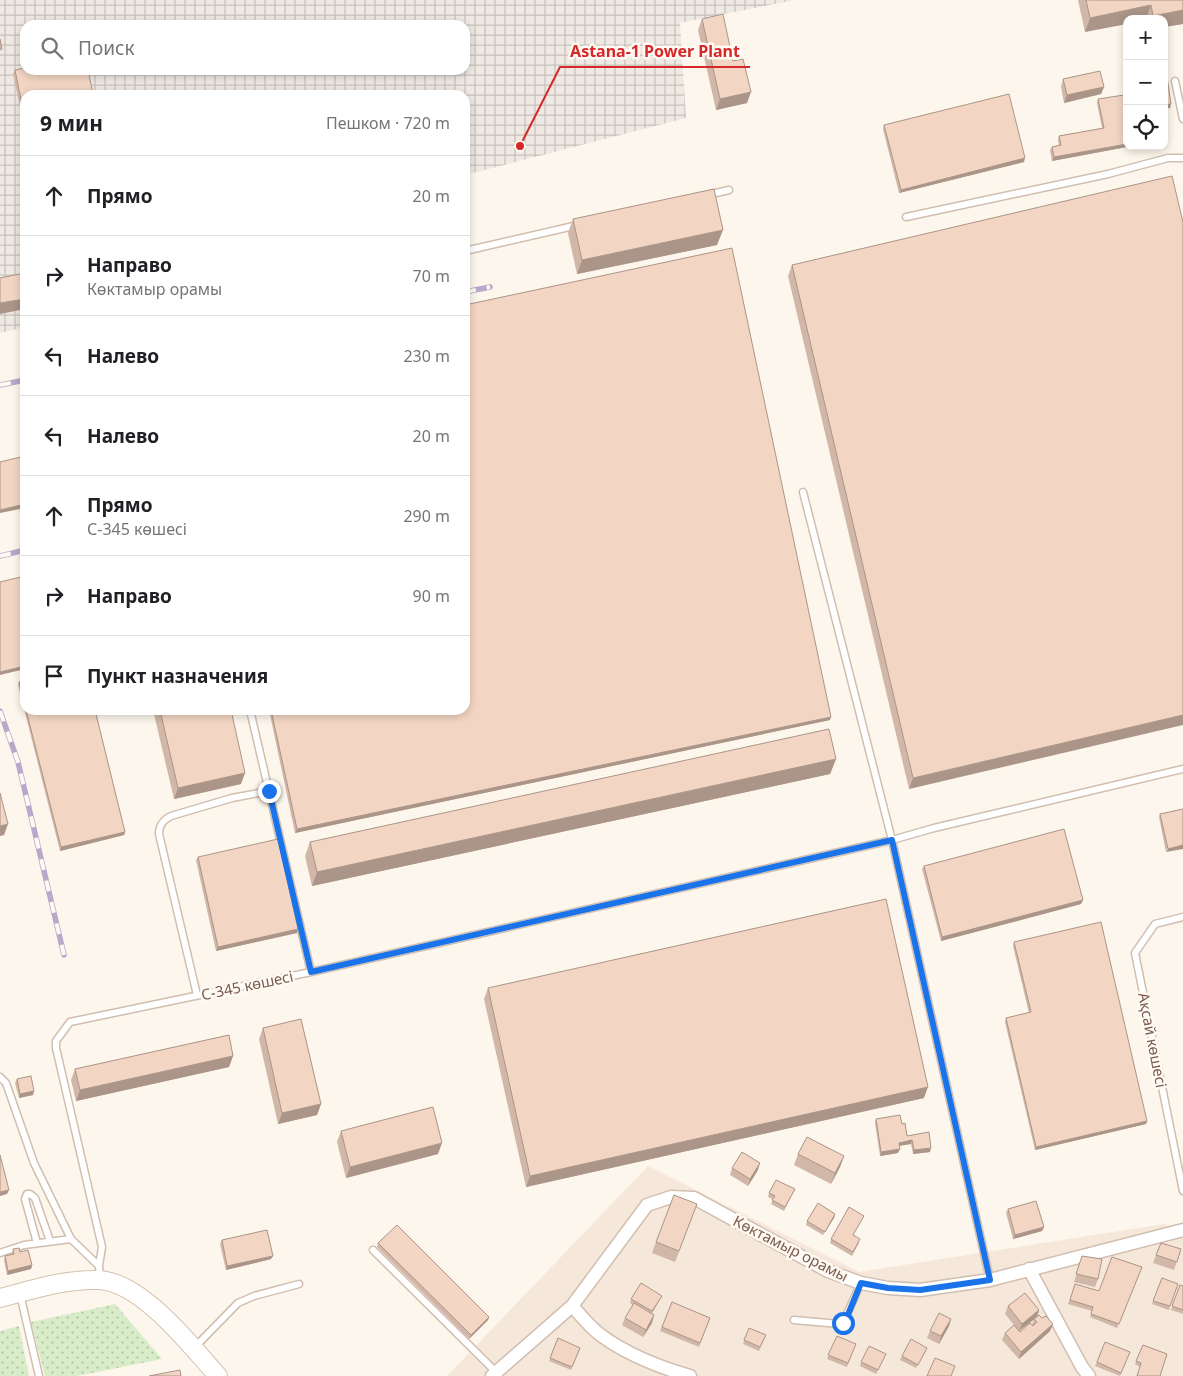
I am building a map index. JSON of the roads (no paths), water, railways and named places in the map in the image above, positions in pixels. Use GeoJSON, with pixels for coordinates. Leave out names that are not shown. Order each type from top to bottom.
{"type":"FeatureCollection","features":[{"type":"Feature","properties":{"kind":"main road"},"geometry":{"type":"LineString","coordinates":[[0,1298],[100,1273],[127,1288],[155,1308],[218,1376]]}},
{"type":"Feature","properties":{"kind":"street","name":"Көктамыр орамы"},"geometry":{"type":"LineString","coordinates":[[494,1374],[572,1306],[647,1205],[671,1197],[694,1198],[828,1271],[861,1283],[888,1288],[920,1290],[990,1280],[1183,1230]]}},
{"type":"Feature","properties":{"kind":"street"},"geometry":{"type":"LineString","coordinates":[[1029,1269],[1082,1367],[1089,1376]]}},
{"type":"Feature","properties":{"kind":"street"},"geometry":{"type":"LineString","coordinates":[[572,1306],[600,1335],[630,1354],[671,1371],[690,1376]]}},
{"type":"Feature","properties":{"kind":"lane"},"geometry":{"type":"LineString","coordinates":[[1175,80],[1183,119]]}},
{"type":"Feature","properties":{"kind":"lane"},"geometry":{"type":"LineString","coordinates":[[906,217],[1108,174],[1168,158],[1183,158]]}},
{"type":"Feature","properties":{"kind":"lane"},"geometry":{"type":"LineString","coordinates":[[701,197],[729,190]]}},
{"type":"Feature","properties":{"kind":"lane"},"geometry":{"type":"LineString","coordinates":[[470,251],[588,223]]}},
{"type":"Feature","properties":{"kind":"lane"},"geometry":{"type":"LineString","coordinates":[[803,492],[892,840],[990,1280]]}},
{"type":"Feature","properties":{"kind":"lane"},"geometry":{"type":"LineString","coordinates":[[251,715],[311,972]]}},
{"type":"Feature","properties":{"kind":"lane","name":"С-345 көшесі"},"geometry":{"type":"LineString","coordinates":[[100,1273],[102,1247],[56,1048],[56,1041],[70,1022],[311,972],[892,840],[934,828],[1183,769]]}},
{"type":"Feature","properties":{"kind":"lane"},"geometry":{"type":"LineString","coordinates":[[197,995],[159,834],[159,826],[165,819],[172,816],[232,798],[269,791]]}},
{"type":"Feature","properties":{"kind":"lane","name":"Ақсай көшесі"},"geometry":{"type":"LineString","coordinates":[[1183,917],[1155,924],[1135,953],[1183,1191]]}},
{"type":"Feature","properties":{"kind":"lane"},"geometry":{"type":"LineString","coordinates":[[0,1077],[6,1083],[34,1163],[71,1239],[100,1273]]}},
{"type":"Feature","properties":{"kind":"lane"},"geometry":{"type":"LineString","coordinates":[[37,1242],[24,1199],[27,1194],[35,1198],[50,1240]]}},
{"type":"Feature","properties":{"kind":"lane"},"geometry":{"type":"LineString","coordinates":[[0,1253],[24,1244],[71,1239]]}},
{"type":"Feature","properties":{"kind":"lane"},"geometry":{"type":"LineString","coordinates":[[374,1250],[494,1374]]}},
{"type":"Feature","properties":{"kind":"lane"},"geometry":{"type":"LineString","coordinates":[[794,1320],[843,1323],[861,1283]]}},
{"type":"Feature","properties":{"kind":"lane"},"geometry":{"type":"LineString","coordinates":[[193,1349],[238,1303],[254,1296],[299,1284]]}},
{"type":"Feature","properties":{"kind":"lane"},"geometry":{"type":"LineString","coordinates":[[19,1293],[39,1376]]}},
{"type":"Feature","properties":{"kind":"railway"},"geometry":{"type":"LineString","coordinates":[[470,291],[490,287]]}},
{"type":"Feature","properties":{"kind":"railway"},"geometry":{"type":"LineString","coordinates":[[0,385],[20,381]]}},
{"type":"Feature","properties":{"kind":"railway"},"geometry":{"type":"LineString","coordinates":[[0,556],[20,551]]}},
{"type":"Feature","properties":{"kind":"railway"},"geometry":{"type":"LineString","coordinates":[[0,711],[18,762],[64,955]]}},
{"type":"Feature","properties":{"kind":"place","name":"Astana-1 Power Plant"},"geometry":{"type":"Point","coordinates":[520,146]}}]}
